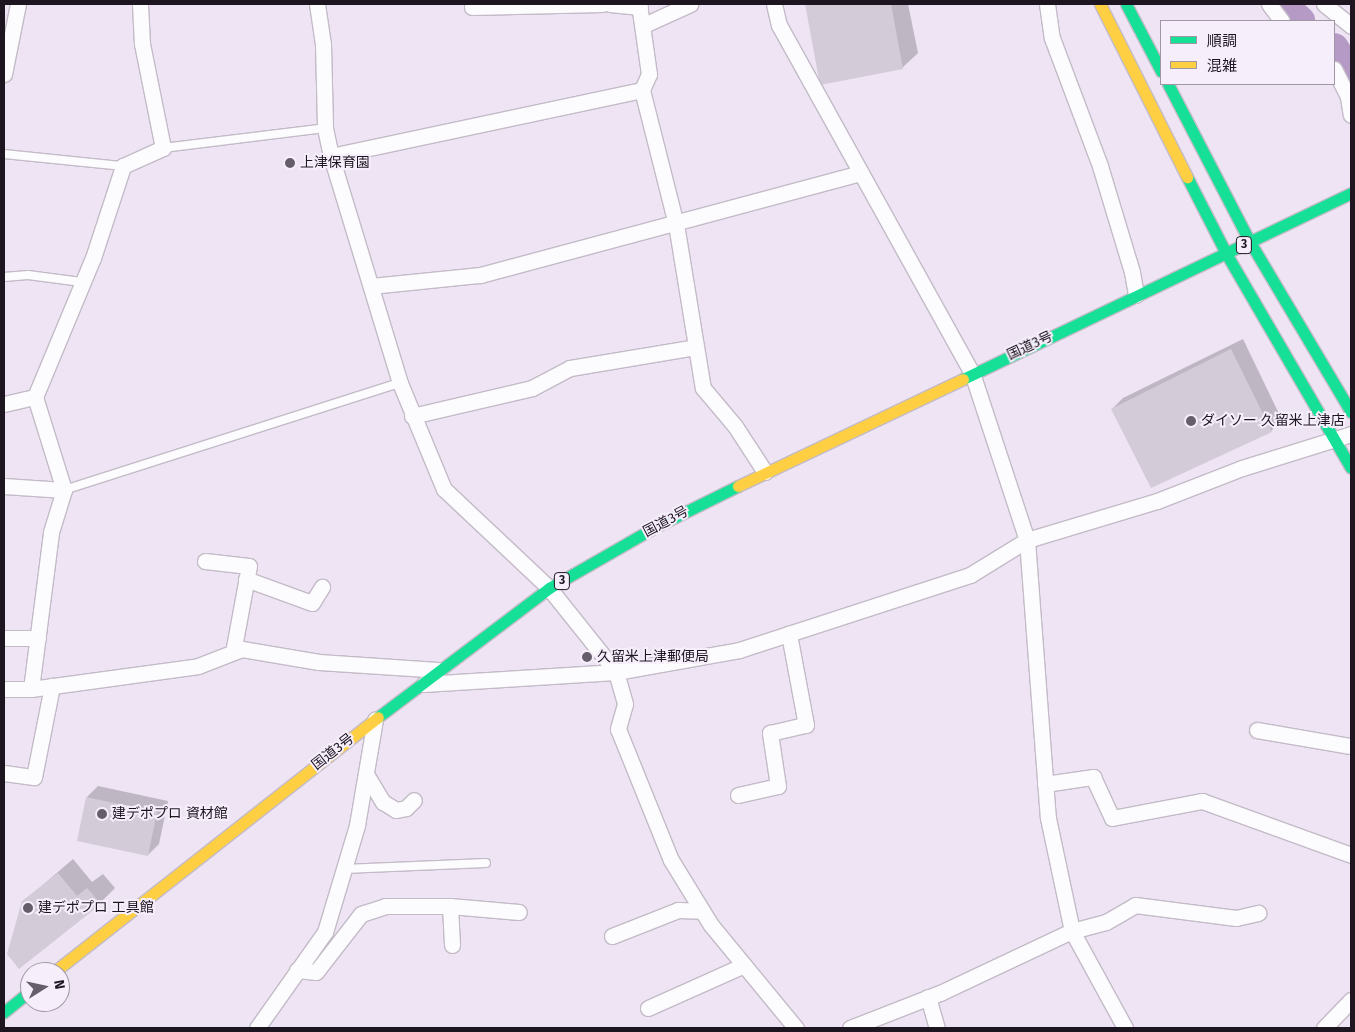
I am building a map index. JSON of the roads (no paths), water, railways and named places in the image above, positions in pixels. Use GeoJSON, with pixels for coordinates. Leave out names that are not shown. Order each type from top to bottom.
{"type":"FeatureCollection","features":[{"type":"Feature","properties":{"kind":"main road"},"geometry":{"type":"LineString","coordinates":[[1100,4],[1227,255],[1351,468]]}},
{"type":"Feature","properties":{"kind":"main road"},"geometry":{"type":"LineString","coordinates":[[1126,4],[1160,69]]}},
{"type":"Feature","properties":{"kind":"main road"},"geometry":{"type":"LineString","coordinates":[[1169,85],[1250,242],[1351,412]]}},
{"type":"Feature","properties":{"kind":"main road","name":"国道3号"},"geometry":{"type":"LineString","coordinates":[[67,962],[438,670],[548,588],[655,527],[765,472],[972,373],[1227,255],[1351,193]]}},
{"type":"Feature","properties":{"kind":"main road"},"geometry":{"type":"LineString","coordinates":[[4,1012],[20,999]]}},
{"type":"Feature","properties":{"kind":"street"},"geometry":{"type":"LineString","coordinates":[[4,74],[6,50],[18,4]]}},
{"type":"Feature","properties":{"kind":"street"},"geometry":{"type":"LineString","coordinates":[[31,689],[51,532],[64,490],[35,397],[93,258],[123,166],[162,148],[142,44],[140,4]]}},
{"type":"Feature","properties":{"kind":"street"},"geometry":{"type":"LineString","coordinates":[[317,4],[323,44],[325,128],[331,156],[400,383],[444,490],[548,588],[616,672],[625,704],[618,729],[628,759],[671,860],[702,911],[796,1028]]}},
{"type":"Feature","properties":{"kind":"street"},"geometry":{"type":"LineString","coordinates":[[472,7],[602,4]]}},
{"type":"Feature","properties":{"kind":"street"},"geometry":{"type":"LineString","coordinates":[[610,4],[640,5],[649,74],[642,90],[676,224],[703,388],[735,426],[765,472]]}},
{"type":"Feature","properties":{"kind":"street"},"geometry":{"type":"LineString","coordinates":[[644,25],[690,4]]}},
{"type":"Feature","properties":{"kind":"street"},"geometry":{"type":"LineString","coordinates":[[774,4],[779,25],[972,373],[1027,540],[1048,818],[1072,931],[1124,1028]]}},
{"type":"Feature","properties":{"kind":"street"},"geometry":{"type":"LineString","coordinates":[[1047,4],[1052,38],[1100,166],[1132,272],[1136,296]]}},
{"type":"Feature","properties":{"kind":"street"},"geometry":{"type":"LineString","coordinates":[[1268,4],[1281,20]]}},
{"type":"Feature","properties":{"kind":"street"},"geometry":{"type":"LineString","coordinates":[[1324,4],[1351,26]]}},
{"type":"Feature","properties":{"kind":"street"},"geometry":{"type":"LineString","coordinates":[[1335,71],[1348,97],[1351,115]]}},
{"type":"Feature","properties":{"kind":"street"},"geometry":{"type":"LineString","coordinates":[[331,156],[642,90]]}},
{"type":"Feature","properties":{"kind":"street"},"geometry":{"type":"LineString","coordinates":[[371,286],[480,275],[861,173]]}},
{"type":"Feature","properties":{"kind":"street"},"geometry":{"type":"LineString","coordinates":[[412,416],[532,388],[570,368],[695,347]]}},
{"type":"Feature","properties":{"kind":"street"},"geometry":{"type":"LineString","coordinates":[[4,404],[35,397]]}},
{"type":"Feature","properties":{"kind":"street"},"geometry":{"type":"LineString","coordinates":[[420,684],[616,672],[740,650],[970,575],[1027,540],[1157,501],[1242,468],[1351,434]]}},
{"type":"Feature","properties":{"kind":"street"},"geometry":{"type":"LineString","coordinates":[[4,486],[64,490]]}},
{"type":"Feature","properties":{"kind":"street"},"geometry":{"type":"LineString","coordinates":[[205,562],[249,566],[233,652]]}},
{"type":"Feature","properties":{"kind":"street"},"geometry":{"type":"LineString","coordinates":[[246,579],[312,603],[322,587]]}},
{"type":"Feature","properties":{"kind":"street"},"geometry":{"type":"LineString","coordinates":[[738,795],[778,786],[770,733],[806,725],[789,634]]}},
{"type":"Feature","properties":{"kind":"street"},"geometry":{"type":"LineString","coordinates":[[4,638],[38,638]]}},
{"type":"Feature","properties":{"kind":"street"},"geometry":{"type":"LineString","coordinates":[[4,689],[31,689],[198,666],[242,649],[319,662],[438,670]]}},
{"type":"Feature","properties":{"kind":"street"},"geometry":{"type":"LineString","coordinates":[[4,774],[34,777],[52,686]]}},
{"type":"Feature","properties":{"kind":"street"},"geometry":{"type":"LineString","coordinates":[[257,1028],[325,932],[357,825],[375,719]]}},
{"type":"Feature","properties":{"kind":"street"},"geometry":{"type":"LineString","coordinates":[[1257,730],[1351,746]]}},
{"type":"Feature","properties":{"kind":"street"},"geometry":{"type":"LineString","coordinates":[[366,774],[383,802],[396,810],[406,808],[414,800]]}},
{"type":"Feature","properties":{"kind":"street"},"geometry":{"type":"LineString","coordinates":[[1045,784],[1093,778],[1112,818],[1202,801],[1351,854]]}},
{"type":"Feature","properties":{"kind":"street"},"geometry":{"type":"LineString","coordinates":[[850,1028],[878,1022],[1072,931],[1106,922],[1135,905],[1236,918],[1258,913]]}},
{"type":"Feature","properties":{"kind":"street"},"geometry":{"type":"LineString","coordinates":[[297,970],[316,972],[361,914],[385,906],[450,906],[518,912]]}},
{"type":"Feature","properties":{"kind":"street"},"geometry":{"type":"LineString","coordinates":[[450,906],[452,945]]}},
{"type":"Feature","properties":{"kind":"street"},"geometry":{"type":"LineString","coordinates":[[612,936],[678,910],[702,911]]}},
{"type":"Feature","properties":{"kind":"street"},"geometry":{"type":"LineString","coordinates":[[648,1008],[744,965]]}},
{"type":"Feature","properties":{"kind":"street"},"geometry":{"type":"LineString","coordinates":[[928,997],[937,1028]]}},
{"type":"Feature","properties":{"kind":"street"},"geometry":{"type":"LineString","coordinates":[[1324,1028],[1351,1000]]}},
{"type":"Feature","properties":{"kind":"lane"},"geometry":{"type":"LineString","coordinates":[[162,148],[325,128]]}},
{"type":"Feature","properties":{"kind":"lane"},"geometry":{"type":"LineString","coordinates":[[4,154],[123,166]]}},
{"type":"Feature","properties":{"kind":"lane"},"geometry":{"type":"LineString","coordinates":[[4,277],[28,275],[82,282]]}},
{"type":"Feature","properties":{"kind":"lane"},"geometry":{"type":"LineString","coordinates":[[64,490],[400,383]]}},
{"type":"Feature","properties":{"kind":"lane"},"geometry":{"type":"LineString","coordinates":[[344,869],[486,863]]}},
{"type":"Feature","properties":{"kind":"waterway"},"geometry":{"type":"LineString","coordinates":[[1282,4],[1299,20]]}},
{"type":"Feature","properties":{"kind":"waterway"},"geometry":{"type":"LineString","coordinates":[[1335,50],[1351,75]]}},
{"type":"Feature","properties":{"kind":"place","name":"上津保育園"},"geometry":{"type":"Point","coordinates":[290,163]}},
{"type":"Feature","properties":{"kind":"place","name":"ダイソー 久留米上津店"},"geometry":{"type":"Point","coordinates":[1191,421]}},
{"type":"Feature","properties":{"kind":"place","name":"久留米上津郵便局"},"geometry":{"type":"Point","coordinates":[587,657]}},
{"type":"Feature","properties":{"kind":"place","name":"建デポプロ 資材館"},"geometry":{"type":"Point","coordinates":[102,814]}},
{"type":"Feature","properties":{"kind":"place","name":"建デポプロ 工具館"},"geometry":{"type":"Point","coordinates":[28,908]}}]}
